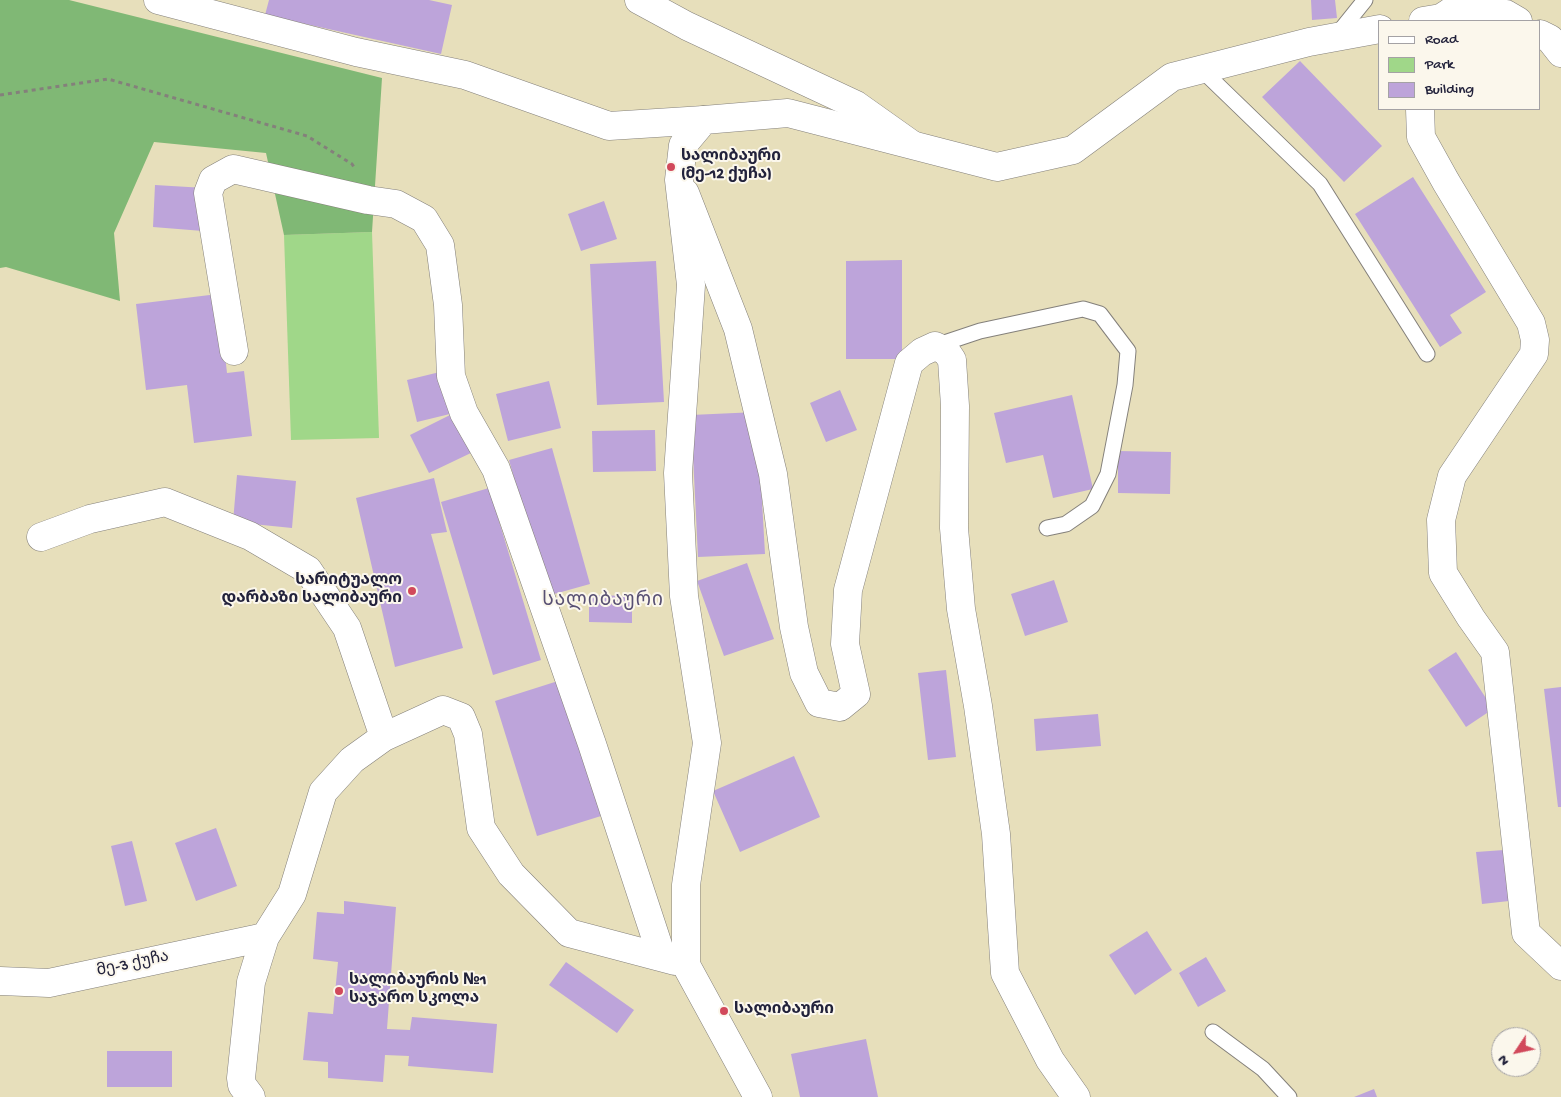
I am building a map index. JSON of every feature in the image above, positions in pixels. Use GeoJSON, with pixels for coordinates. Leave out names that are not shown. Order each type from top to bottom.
{"type":"FeatureCollection","features":[{"type":"Feature","properties":{"kind":"street"},"geometry":{"type":"LineString","coordinates":[[158,0],[356,52],[465,75],[609,126],[788,113],[997,167],[1073,150],[1172,77],[1309,42],[1378,29]]}},
{"type":"Feature","properties":{"kind":"street"},"geometry":{"type":"LineString","coordinates":[[639,0],[687,26],[856,105],[913,145]]}},
{"type":"Feature","properties":{"kind":"street"},"geometry":{"type":"LineString","coordinates":[[1445,14],[1506,14],[1516,20]]}},
{"type":"Feature","properties":{"kind":"street"},"geometry":{"type":"LineString","coordinates":[[1541,34],[1550,39],[1561,53]]}},
{"type":"Feature","properties":{"kind":"street"},"geometry":{"type":"LineString","coordinates":[[1420,110],[1421,137],[1531,323],[1535,340],[1534,354],[1452,476],[1441,520],[1443,573],[1495,652],[1526,933],[1561,966]]}},
{"type":"Feature","properties":{"kind":"street"},"geometry":{"type":"LineString","coordinates":[[674,961],[707,743],[684,596],[678,473],[692,285],[680,180],[683,145],[704,120]]}},
{"type":"Feature","properties":{"kind":"street"},"geometry":{"type":"LineString","coordinates":[[234,352],[208,193],[213,180],[233,169],[368,200],[396,204],[424,219],[440,245],[448,305],[451,376],[464,413],[496,469],[592,744],[674,961],[758,1097]]}},
{"type":"Feature","properties":{"kind":"street"},"geometry":{"type":"LineString","coordinates":[[680,180],[738,330],[773,474],[794,627],[804,673],[819,703],[840,707],[856,694],[846,644],[848,590],[910,363],[922,352],[935,346],[946,352],[952,360],[955,406],[955,546],[961,609],[978,706],[996,834],[1005,973],[1050,1060],[1076,1097]]}},
{"type":"Feature","properties":{"kind":"street"},"geometry":{"type":"LineString","coordinates":[[42,537],[90,520],[165,502],[258,541],[308,570],[347,628],[384,737]]}},
{"type":"Feature","properties":{"kind":"street"},"geometry":{"type":"LineString","coordinates":[[251,1097],[242,1085],[241,1078],[251,982],[265,937],[292,894],[323,792],[352,760],[384,737],[444,710],[461,717],[468,734],[482,828],[511,874],[569,933],[674,961]]}},
{"type":"Feature","properties":{"kind":"street","name":"მე-3 ქუჩა"},"geometry":{"type":"LineString","coordinates":[[0,981],[50,983],[265,937]]}},
{"type":"Feature","properties":{"kind":"lane"},"geometry":{"type":"LineString","coordinates":[[1334,38],[1365,0]]}},
{"type":"Feature","properties":{"kind":"lane"},"geometry":{"type":"LineString","coordinates":[[1202,70],[1320,184],[1427,354]]}},
{"type":"Feature","properties":{"kind":"lane"},"geometry":{"type":"LineString","coordinates":[[935,346],[980,331],[1083,309],[1100,314],[1128,351],[1125,385],[1108,474],[1092,506],[1066,524],[1047,528]]}},
{"type":"Feature","properties":{"kind":"lane"},"geometry":{"type":"LineString","coordinates":[[1213,1032],[1263,1069],[1289,1097]]}},
{"type":"Feature","properties":{"kind":"path"},"geometry":{"type":"LineString","coordinates":[[0,95],[108,79],[117,81],[307,136],[352,164],[368,200]]}},
{"type":"Feature","properties":{"kind":"green space"},"geometry":{"type":"Polygon","coordinates":[[[0,0],[69,0],[382,78],[372,232],[284,235],[266,153],[154,142],[114,233],[120,301],[6,267],[0,268],[0,0]]]}},
{"type":"Feature","properties":{"kind":"green space"},"geometry":{"type":"Polygon","coordinates":[[[372,232],[379,438],[291,440],[284,235],[372,232]]]}},
{"type":"Feature","properties":{"kind":"building"},"geometry":{"type":"Polygon","coordinates":[[[269,0],[429,0],[452,5],[441,54],[265,15],[269,0]]]}},
{"type":"Feature","properties":{"kind":"building"},"geometry":{"type":"Polygon","coordinates":[[[1311,0],[1335,0],[1337,18],[1312,20],[1311,0]]]}},
{"type":"Feature","properties":{"kind":"building"},"geometry":{"type":"Polygon","coordinates":[[[1300,61],[1382,146],[1344,182],[1262,97],[1300,61]]]}},
{"type":"Feature","properties":{"kind":"building"},"geometry":{"type":"Polygon","coordinates":[[[1413,177],[1486,292],[1450,315],[1462,333],[1440,347],[1355,214],[1413,177]]]}},
{"type":"Feature","properties":{"kind":"building"},"geometry":{"type":"Polygon","coordinates":[[[155,185],[205,188],[203,231],[153,227],[155,185]]]}},
{"type":"Feature","properties":{"kind":"building"},"geometry":{"type":"Polygon","coordinates":[[[604,201],[617,239],[581,251],[568,214],[604,201]]]}},
{"type":"Feature","properties":{"kind":"building"},"geometry":{"type":"Polygon","coordinates":[[[902,260],[902,359],[846,359],[846,261],[902,260]]]}},
{"type":"Feature","properties":{"kind":"building"},"geometry":{"type":"Polygon","coordinates":[[[656,261],[664,402],[597,405],[590,264],[656,261]]]}},
{"type":"Feature","properties":{"kind":"building"},"geometry":{"type":"Polygon","coordinates":[[[218,294],[227,373],[244,371],[252,436],[194,443],[187,385],[146,390],[136,304],[218,294]]]}},
{"type":"Feature","properties":{"kind":"building"},"geometry":{"type":"Polygon","coordinates":[[[444,371],[473,452],[429,473],[410,435],[454,413],[417,422],[407,380],[444,371]]]}},
{"type":"Feature","properties":{"kind":"building"},"geometry":{"type":"Polygon","coordinates":[[[549,381],[561,428],[508,441],[496,394],[549,381]]]}},
{"type":"Feature","properties":{"kind":"building"},"geometry":{"type":"Polygon","coordinates":[[[840,390],[857,430],[826,442],[810,403],[840,390]]]}},
{"type":"Feature","properties":{"kind":"building"},"geometry":{"type":"Polygon","coordinates":[[[1072,395],[1093,489],[1053,498],[1043,455],[1006,463],[994,413],[1072,395]]]}},
{"type":"Feature","properties":{"kind":"building"},"geometry":{"type":"Polygon","coordinates":[[[757,412],[765,554],[698,557],[691,415],[757,412]]]}},
{"type":"Feature","properties":{"kind":"building"},"geometry":{"type":"Polygon","coordinates":[[[655,430],[656,471],[593,472],[592,431],[655,430]]]}},
{"type":"Feature","properties":{"kind":"building"},"geometry":{"type":"Polygon","coordinates":[[[552,448],[590,584],[547,596],[509,460],[552,448]]]}},
{"type":"Feature","properties":{"kind":"building"},"geometry":{"type":"Polygon","coordinates":[[[1118,451],[1171,452],[1170,494],[1118,493],[1118,451]]]}},
{"type":"Feature","properties":{"kind":"building"},"geometry":{"type":"Polygon","coordinates":[[[237,475],[296,481],[292,528],[233,522],[237,475]]]}},
{"type":"Feature","properties":{"kind":"building","name":"სარიტუალო დარბაზი სალიბაური"},"geometry":{"type":"Polygon","coordinates":[[[434,478],[447,532],[431,534],[463,648],[395,667],[356,498],[434,478]]]}},
{"type":"Feature","properties":{"kind":"building"},"geometry":{"type":"Polygon","coordinates":[[[489,488],[541,660],[493,675],[441,502],[489,488]]]}},
{"type":"Feature","properties":{"kind":"building"},"geometry":{"type":"Polygon","coordinates":[[[747,563],[774,639],[724,656],[697,581],[747,563]]]}},
{"type":"Feature","properties":{"kind":"building"},"geometry":{"type":"Polygon","coordinates":[[[1054,580],[1068,622],[1025,636],[1011,594],[1054,580]]]}},
{"type":"Feature","properties":{"kind":"building"},"geometry":{"type":"Polygon","coordinates":[[[589,595],[632,596],[632,623],[589,622],[589,595]]]}},
{"type":"Feature","properties":{"kind":"building"},"geometry":{"type":"Polygon","coordinates":[[[1456,652],[1493,709],[1466,727],[1428,670],[1456,652]]]}},
{"type":"Feature","properties":{"kind":"building"},"geometry":{"type":"Polygon","coordinates":[[[946,670],[956,757],[928,760],[918,673],[946,670]]]}},
{"type":"Feature","properties":{"kind":"building"},"geometry":{"type":"Polygon","coordinates":[[[558,681],[601,816],[537,836],[495,701],[558,681]]]}},
{"type":"Feature","properties":{"kind":"building"},"geometry":{"type":"Polygon","coordinates":[[[1561,687],[1561,807],[1558,807],[1544,689],[1561,687]]]}},
{"type":"Feature","properties":{"kind":"building"},"geometry":{"type":"Polygon","coordinates":[[[1098,714],[1101,746],[1036,751],[1034,719],[1098,714]]]}},
{"type":"Feature","properties":{"kind":"building"},"geometry":{"type":"Polygon","coordinates":[[[794,756],[820,817],[740,852],[713,791],[794,756]]]}},
{"type":"Feature","properties":{"kind":"building"},"geometry":{"type":"Polygon","coordinates":[[[216,828],[237,886],[196,901],[175,843],[216,828]]]}},
{"type":"Feature","properties":{"kind":"building"},"geometry":{"type":"Polygon","coordinates":[[[132,841],[147,901],[125,906],[111,846],[132,841]]]}},
{"type":"Feature","properties":{"kind":"building"},"geometry":{"type":"Polygon","coordinates":[[[1504,850],[1509,901],[1482,904],[1476,852],[1504,850]]]}},
{"type":"Feature","properties":{"kind":"building"},"geometry":{"type":"Polygon","coordinates":[[[344,901],[396,907],[387,1029],[410,1030],[412,1017],[497,1024],[493,1073],[408,1066],[409,1056],[385,1055],[383,1082],[328,1078],[328,1062],[303,1060],[308,1012],[333,1014],[338,962],[313,959],[317,912],[344,914],[344,901]]]}},
{"type":"Feature","properties":{"kind":"building"},"geometry":{"type":"Polygon","coordinates":[[[1147,931],[1172,970],[1135,995],[1109,955],[1147,931]]]}},
{"type":"Feature","properties":{"kind":"building"},"geometry":{"type":"Polygon","coordinates":[[[1206,957],[1226,991],[1198,1007],[1179,973],[1206,957]]]}},
{"type":"Feature","properties":{"kind":"building"},"geometry":{"type":"Polygon","coordinates":[[[566,962],[634,1010],[617,1033],[549,985],[566,962]]]}},
{"type":"Feature","properties":{"kind":"building"},"geometry":{"type":"Polygon","coordinates":[[[866,1039],[878,1097],[800,1097],[791,1054],[866,1039]]]}},
{"type":"Feature","properties":{"kind":"building"},"geometry":{"type":"Polygon","coordinates":[[[107,1051],[172,1051],[172,1087],[107,1087],[107,1051]]]}},
{"type":"Feature","properties":{"kind":"building"},"geometry":{"type":"Polygon","coordinates":[[[1374,1089],[1377,1097],[1354,1097],[1374,1089]]]}},
{"type":"Feature","properties":{"kind":"place","name":"სალიბაური (მე-12 ქუჩა)"},"geometry":{"type":"Point","coordinates":[671,167]}},
{"type":"Feature","properties":{"kind":"place","name":"სარიტუალო დარბაზი სალიბაური"},"geometry":{"type":"Point","coordinates":[412,591]}},
{"type":"Feature","properties":{"kind":"place","name":"სალიბაურის №1 საჯარო სკოლა"},"geometry":{"type":"Point","coordinates":[339,991]}},
{"type":"Feature","properties":{"kind":"place","name":"სალიბაური"},"geometry":{"type":"Point","coordinates":[724,1011]}},
{"type":"Feature","properties":{"kind":"district","name":"სალიბაური"},"geometry":{"type":"Point","coordinates":[603,602]}}]}
